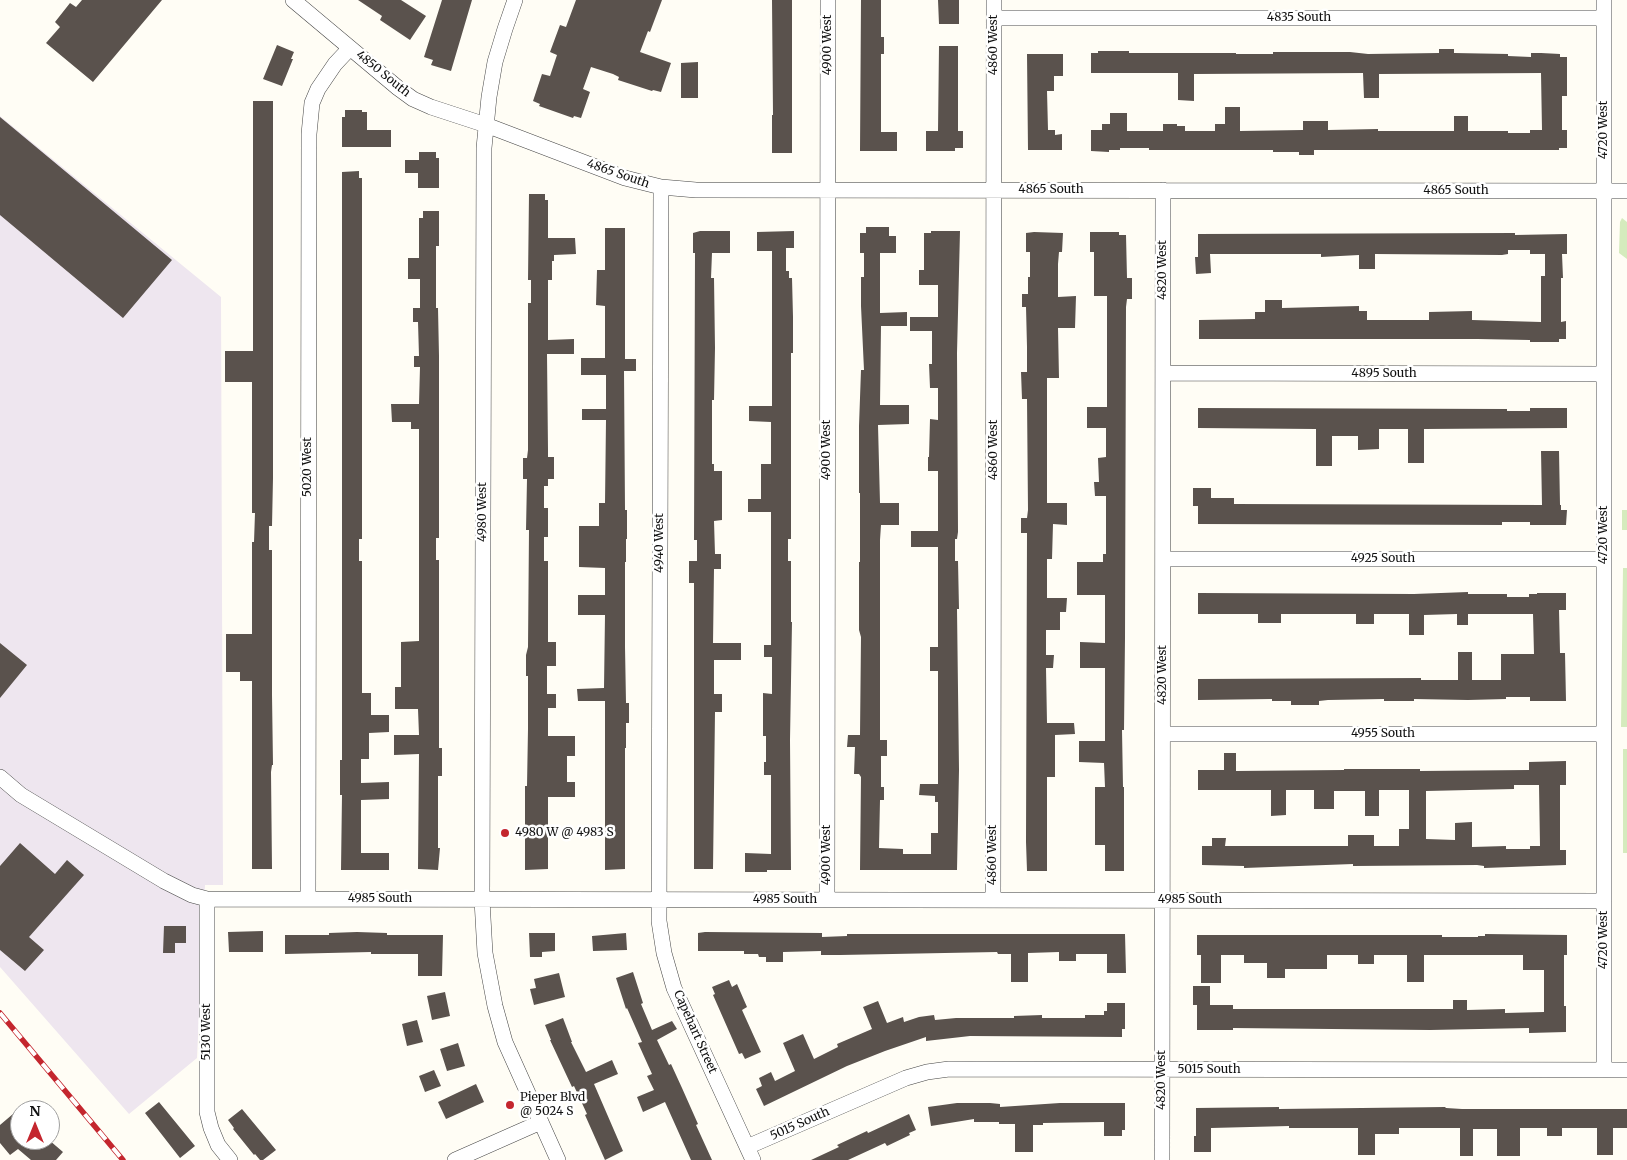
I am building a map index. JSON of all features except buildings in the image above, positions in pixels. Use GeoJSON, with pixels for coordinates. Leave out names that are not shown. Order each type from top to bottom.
{"type":"FeatureCollection","features":[{"type":"Feature","properties":{"kind":"street","name":"4850 South"},"geometry":{"type":"LineString","coordinates":[[293,0],[413,99],[431,108],[486,125]]}},
{"type":"Feature","properties":{"kind":"street","name":"4980 West"},"geometry":{"type":"LineString","coordinates":[[515,0],[504,29],[495,62],[484,148],[482,900],[485,953],[494,1006],[505,1042],[558,1160]]}},
{"type":"Feature","properties":{"kind":"street","name":"4900 West"},"geometry":{"type":"LineString","coordinates":[[826,900],[828,0]]}},
{"type":"Feature","properties":{"kind":"street","name":"4860 West"},"geometry":{"type":"LineString","coordinates":[[993,899],[994,0]]}},
{"type":"Feature","properties":{"kind":"street","name":"4720 West"},"geometry":{"type":"LineString","coordinates":[[1604,0],[1604,1070]]}},
{"type":"Feature","properties":{"kind":"street","name":"4835 South"},"geometry":{"type":"LineString","coordinates":[[994,18],[1604,18]]}},
{"type":"Feature","properties":{"kind":"street","name":"5020 West"},"geometry":{"type":"LineString","coordinates":[[308,899],[309,134],[312,103],[318,89],[335,64],[350,48]]}},
{"type":"Feature","properties":{"kind":"street","name":"4865 South"},"geometry":{"type":"LineString","coordinates":[[486,125],[625,178],[661,187],[696,190],[1627,191]]}},
{"type":"Feature","properties":{"kind":"street","name":"4940 West"},"geometry":{"type":"LineString","coordinates":[[660,899],[661,187]]}},
{"type":"Feature","properties":{"kind":"street","name":"4820 West"},"geometry":{"type":"LineString","coordinates":[[1162,1160],[1163,190]]}},
{"type":"Feature","properties":{"kind":"street","name":"4895 South"},"geometry":{"type":"LineString","coordinates":[[1163,373],[1604,374]]}},
{"type":"Feature","properties":{"kind":"street","name":"4925 South"},"geometry":{"type":"LineString","coordinates":[[1163,559],[1604,559]]}},
{"type":"Feature","properties":{"kind":"street","name":"4955 South"},"geometry":{"type":"LineString","coordinates":[[1163,734],[1604,734]]}},
{"type":"Feature","properties":{"kind":"street","name":"4985 South"},"geometry":{"type":"LineString","coordinates":[[0,777],[21,795],[164,882],[192,895],[207,899],[1604,901]]}},
{"type":"Feature","properties":{"kind":"street","name":"5130 West"},"geometry":{"type":"LineString","coordinates":[[207,899],[207,1112],[218,1145],[230,1160]]}},
{"type":"Feature","properties":{"kind":"street","name":"Capehart Street"},"geometry":{"type":"LineString","coordinates":[[660,899],[659,922],[664,953],[674,988],[750,1154]]}},
{"type":"Feature","properties":{"kind":"street","name":"5015 South"},"geometry":{"type":"LineString","coordinates":[[750,1154],[870,1093],[906,1078],[927,1072],[949,1070],[1627,1070]]}},
{"type":"Feature","properties":{"kind":"street"},"geometry":{"type":"LineString","coordinates":[[455,1160],[541,1122]]}},
{"type":"Feature","properties":{"kind":"shaded area"},"geometry":{"type":"Polygon","coordinates":[[[0,116],[221,297],[223,885],[205,885],[197,1058],[129,1114],[0,967],[0,116]]]}},
{"type":"Feature","properties":{"kind":"green space"},"geometry":{"type":"Polygon","coordinates":[[[1622,218],[1627,222],[1627,259],[1619,253],[1620,222],[1622,218]]]}},
{"type":"Feature","properties":{"kind":"green space"},"geometry":{"type":"Polygon","coordinates":[[[1622,510],[1627,510],[1627,530],[1622,530],[1622,510]]]}},
{"type":"Feature","properties":{"kind":"green space"},"geometry":{"type":"Polygon","coordinates":[[[1623,568],[1627,568],[1627,727],[1621,727],[1623,568]]]}},
{"type":"Feature","properties":{"kind":"green space"},"geometry":{"type":"Polygon","coordinates":[[[1623,749],[1627,749],[1627,853],[1623,853],[1623,749]]]}},
{"type":"Feature","properties":{"kind":"railway"},"geometry":{"type":"LineString","coordinates":[[0,1013],[123,1160]]}},
{"type":"Feature","properties":{"kind":"place","name":"4980 W @ 4983 S"},"geometry":{"type":"Point","coordinates":[505,833]}},
{"type":"Feature","properties":{"kind":"place","name":"Pieper Blvd @ 5024 S"},"geometry":{"type":"Point","coordinates":[510,1105]}}]}
